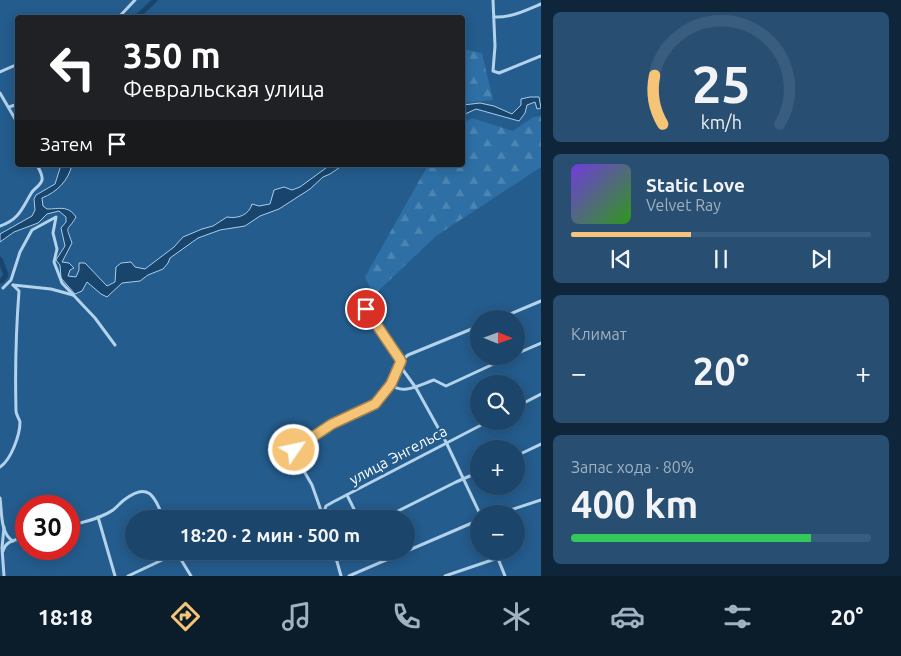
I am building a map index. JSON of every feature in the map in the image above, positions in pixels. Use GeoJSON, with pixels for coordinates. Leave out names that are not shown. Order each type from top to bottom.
{"type":"FeatureCollection","features":[{"type":"Feature","properties":{"kind":"street"},"geometry":{"type":"LineString","coordinates":[[121,15],[135,0]]}},
{"type":"Feature","properties":{"kind":"street"},"geometry":{"type":"LineString","coordinates":[[493,0],[493,68],[495,72],[499,73],[541,56]]}},
{"type":"Feature","properties":{"kind":"street"},"geometry":{"type":"LineString","coordinates":[[494,17],[501,18],[541,4]]}},
{"type":"Feature","properties":{"kind":"street"},"geometry":{"type":"LineString","coordinates":[[0,72],[15,65]]}},
{"type":"Feature","properties":{"kind":"street"},"geometry":{"type":"LineString","coordinates":[[0,92],[15,118]]}},
{"type":"Feature","properties":{"kind":"street"},"geometry":{"type":"LineString","coordinates":[[9,107],[15,105]]}},
{"type":"Feature","properties":{"kind":"street"},"geometry":{"type":"LineString","coordinates":[[0,226],[9,223],[17,217],[33,192],[41,184],[42,178],[38,167]]}},
{"type":"Feature","properties":{"kind":"street"},"geometry":{"type":"LineString","coordinates":[[3,288],[11,280],[20,252],[32,230],[56,217],[53,233],[57,249],[54,262],[62,283],[113,340],[115,345]]}},
{"type":"Feature","properties":{"kind":"street"},"geometry":{"type":"LineString","coordinates":[[0,467],[5,464],[12,452],[20,421],[16,414],[15,378],[20,291],[13,285],[51,289],[74,295]]}},
{"type":"Feature","properties":{"kind":"street"},"geometry":{"type":"LineString","coordinates":[[521,310],[541,302]]}},
{"type":"Feature","properties":{"kind":"street"},"geometry":{"type":"LineString","coordinates":[[366,309],[401,361],[403,370],[416,388],[446,442],[476,505]]}},
{"type":"Feature","properties":{"kind":"street"},"geometry":{"type":"LineString","coordinates":[[321,510],[312,485],[294,454],[296,446],[301,441],[314,436],[332,424],[375,404],[391,384],[401,361],[408,355],[470,330]]}},
{"type":"Feature","properties":{"kind":"street"},"geometry":{"type":"LineString","coordinates":[[525,350],[541,343]]}},
{"type":"Feature","properties":{"kind":"street"},"geometry":{"type":"LineString","coordinates":[[391,384],[395,388],[400,389],[416,388],[437,380],[443,386],[446,386],[492,365]]}},
{"type":"Feature","properties":{"kind":"street"},"geometry":{"type":"LineString","coordinates":[[525,402],[541,394]]}},
{"type":"Feature","properties":{"kind":"street","name":"улица Энгельса"},"geometry":{"type":"LineString","coordinates":[[325,510],[326,506],[471,430]]}},
{"type":"Feature","properties":{"kind":"street"},"geometry":{"type":"LineString","coordinates":[[525,452],[541,444]]}},
{"type":"Feature","properties":{"kind":"street"},"geometry":{"type":"LineString","coordinates":[[400,510],[470,476]]}},
{"type":"Feature","properties":{"kind":"street"},"geometry":{"type":"LineString","coordinates":[[80,523],[98,518],[112,511],[134,493],[143,491],[148,491],[153,496],[160,510]]}},
{"type":"Feature","properties":{"kind":"street"},"geometry":{"type":"LineString","coordinates":[[347,495],[354,510]]}},
{"type":"Feature","properties":{"kind":"street"},"geometry":{"type":"LineString","coordinates":[[0,498],[6,536],[13,541],[4,546],[2,552]]}},
{"type":"Feature","properties":{"kind":"street"},"geometry":{"type":"LineString","coordinates":[[525,505],[541,500]]}},
{"type":"Feature","properties":{"kind":"street"},"geometry":{"type":"LineString","coordinates":[[98,518],[114,576]]}},
{"type":"Feature","properties":{"kind":"street"},"geometry":{"type":"LineString","coordinates":[[349,576],[470,524]]}},
{"type":"Feature","properties":{"kind":"street"},"geometry":{"type":"LineString","coordinates":[[4,527],[2,540],[4,576]]}},
{"type":"Feature","properties":{"kind":"street"},"geometry":{"type":"LineString","coordinates":[[128,576],[161,560]]}},
{"type":"Feature","properties":{"kind":"street"},"geometry":{"type":"LineString","coordinates":[[182,560],[191,576]]}},
{"type":"Feature","properties":{"kind":"street"},"geometry":{"type":"LineString","coordinates":[[337,560],[341,576]]}},
{"type":"Feature","properties":{"kind":"street"},"geometry":{"type":"LineString","coordinates":[[445,576],[492,560]]}},
{"type":"Feature","properties":{"kind":"street"},"geometry":{"type":"LineString","coordinates":[[499,560],[505,576]]}},
{"type":"Feature","properties":{"kind":"green space"},"geometry":{"type":"Polygon","coordinates":[[[465,49],[482,53],[493,100],[465,103],[465,49]]]}},
{"type":"Feature","properties":{"kind":"green space"},"geometry":{"type":"Polygon","coordinates":[[[541,116],[541,167],[436,236],[374,295],[365,277],[427,167],[465,167],[465,122],[472,118],[513,131],[533,117],[541,116]]]}},
{"type":"Feature","properties":{"kind":"shaded area"},"geometry":{"type":"Polygon","coordinates":[[[539,97],[541,108],[537,109],[535,102],[527,105],[525,113],[519,121],[476,109],[465,114],[465,105],[480,103],[494,106],[512,114],[521,105],[521,99],[539,97]]]}},
{"type":"Feature","properties":{"kind":"shaded area"},"geometry":{"type":"Polygon","coordinates":[[[60,167],[71,167],[65,181],[52,193],[42,198],[43,206],[47,209],[66,209],[76,217],[68,228],[72,243],[62,262],[69,263],[74,268],[70,270],[68,276],[76,277],[79,263],[85,263],[107,286],[115,282],[116,267],[121,263],[131,262],[135,267],[145,269],[174,247],[183,237],[213,226],[227,217],[242,215],[251,208],[252,204],[259,206],[270,204],[274,190],[284,187],[292,190],[300,187],[327,167],[340,167],[279,209],[260,216],[245,226],[220,230],[198,238],[170,258],[163,269],[148,275],[140,281],[122,283],[107,297],[87,282],[82,291],[75,294],[61,278],[60,265],[56,260],[65,246],[61,228],[66,222],[66,217],[59,211],[47,214],[38,223],[14,232],[0,242],[0,234],[32,216],[35,210],[34,199],[36,195],[55,184],[60,167]]]}},
{"type":"Feature","properties":{"kind":"waterway"},"geometry":{"type":"LineString","coordinates":[[139,15],[155,0]]}},
{"type":"Feature","properties":{"kind":"waterway"},"geometry":{"type":"LineString","coordinates":[[0,259],[6,275],[0,281]]}},
{"type":"Feature","properties":{"kind":"route"},"geometry":{"type":"LineString","coordinates":[[294,450],[301,441],[375,404],[391,384],[401,361],[366,309]]}}]}
